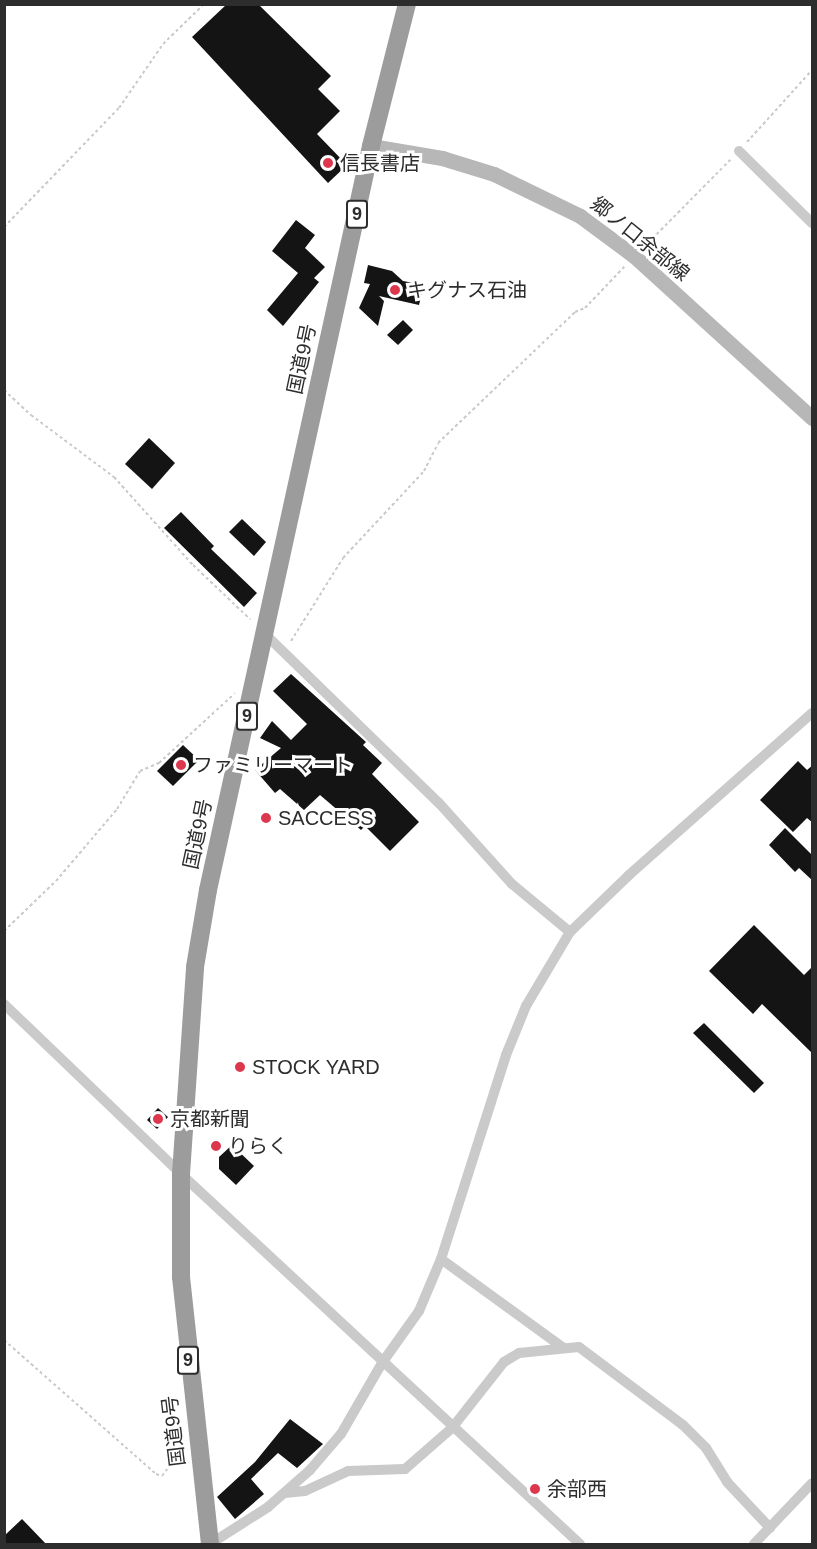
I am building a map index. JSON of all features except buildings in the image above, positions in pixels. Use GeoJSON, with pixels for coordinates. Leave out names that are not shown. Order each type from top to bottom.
{"type":"FeatureCollection","features":[{"type":"Feature","properties":{"kind":"highway","name":"国道9号"},"geometry":{"type":"LineString","coordinates":[[210,1544],[181,1277],[181,1174],[195,967],[371,146],[406,4]]}},
{"type":"Feature","properties":{"kind":"main road","name":"郷ノ口余部線"},"geometry":{"type":"LineString","coordinates":[[371,146],[441,158],[494,174],[580,216],[634,256],[813,418]]}},
{"type":"Feature","properties":{"kind":"street"},"geometry":{"type":"LineString","coordinates":[[739,151],[781,196],[813,223]]}},
{"type":"Feature","properties":{"kind":"street"},"geometry":{"type":"LineString","coordinates":[[265,634],[439,803],[512,884],[570,932]]}},
{"type":"Feature","properties":{"kind":"street"},"geometry":{"type":"LineString","coordinates":[[210,1544],[284,1493],[341,1434],[382,1363],[419,1311],[441,1259],[506,1055],[526,1006],[570,932],[629,875],[813,713]]}},
{"type":"Feature","properties":{"kind":"street"},"geometry":{"type":"LineString","coordinates":[[4,1004],[382,1363],[580,1545]]}},
{"type":"Feature","properties":{"kind":"street"},"geometry":{"type":"LineString","coordinates":[[441,1259],[561,1347]]}},
{"type":"Feature","properties":{"kind":"street"},"geometry":{"type":"LineString","coordinates":[[284,1493],[305,1491],[348,1471],[405,1469],[452,1428],[504,1362],[519,1353],[579,1347],[683,1425],[706,1448],[727,1482],[770,1528]]}},
{"type":"Feature","properties":{"kind":"street"},"geometry":{"type":"LineString","coordinates":[[754,1545],[813,1483]]}},
{"type":"Feature","properties":{"kind":"path"},"geometry":{"type":"LineString","coordinates":[[4,227],[119,108],[163,44],[204,4]]}},
{"type":"Feature","properties":{"kind":"path"},"geometry":{"type":"LineString","coordinates":[[285,651],[343,558],[424,471],[438,443],[575,312],[585,308],[739,151],[813,70]]}},
{"type":"Feature","properties":{"kind":"path"},"geometry":{"type":"LineString","coordinates":[[4,390],[31,416],[114,477],[193,565],[265,634]]}},
{"type":"Feature","properties":{"kind":"path"},"geometry":{"type":"LineString","coordinates":[[4,931],[56,881],[117,809],[140,771],[159,763],[245,684],[255,680]]}},
{"type":"Feature","properties":{"kind":"path"},"geometry":{"type":"LineString","coordinates":[[4,1340],[156,1474],[162,1476],[183,1448],[198,1440]]}},
{"type":"Feature","properties":{"kind":"place","name":"信長書店"},"geometry":{"type":"Point","coordinates":[328,163]}},
{"type":"Feature","properties":{"kind":"place","name":"キグナス石油"},"geometry":{"type":"Point","coordinates":[395,290]}},
{"type":"Feature","properties":{"kind":"place","name":"ファミリーマート"},"geometry":{"type":"Point","coordinates":[181,765]}},
{"type":"Feature","properties":{"kind":"place","name":"SACCESS"},"geometry":{"type":"Point","coordinates":[266,818]}},
{"type":"Feature","properties":{"kind":"place","name":"STOCK YARD"},"geometry":{"type":"Point","coordinates":[240,1067]}},
{"type":"Feature","properties":{"kind":"place","name":"京都新聞"},"geometry":{"type":"Point","coordinates":[158,1119]}},
{"type":"Feature","properties":{"kind":"place","name":"りらく"},"geometry":{"type":"Point","coordinates":[216,1146]}},
{"type":"Feature","properties":{"kind":"place","name":"余部西"},"geometry":{"type":"Point","coordinates":[535,1489]}}]}
